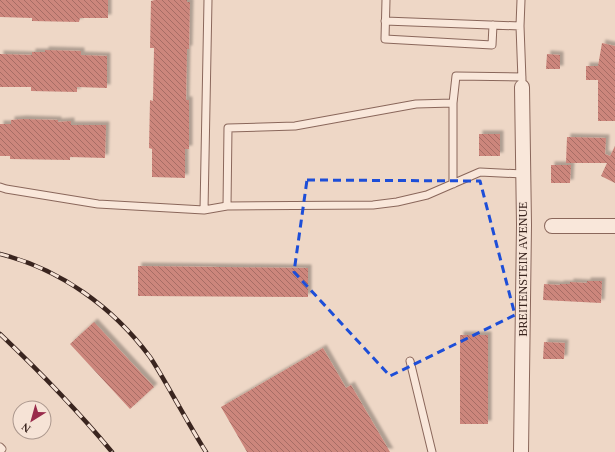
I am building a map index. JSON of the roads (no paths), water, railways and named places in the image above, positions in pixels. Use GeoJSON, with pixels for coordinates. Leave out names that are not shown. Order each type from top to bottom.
{"type":"FeatureCollection","features":[{"type":"Feature","properties":{"kind":"street","name":"BREITENSTEIN AVENUE"},"geometry":{"type":"LineString","coordinates":[[521,452],[523,174],[522,82]]}},
{"type":"Feature","properties":{"kind":"street"},"geometry":{"type":"LineString","coordinates":[[552,226],[615,226]]}},
{"type":"Feature","properties":{"kind":"lane"},"geometry":{"type":"LineString","coordinates":[[204,210],[208,0]]}},
{"type":"Feature","properties":{"kind":"lane"},"geometry":{"type":"LineString","coordinates":[[386,0],[385,39],[492,45],[493,25]]}},
{"type":"Feature","properties":{"kind":"lane"},"geometry":{"type":"LineString","coordinates":[[453,184],[453,103],[456,76],[522,82],[520,26],[521,0]]}},
{"type":"Feature","properties":{"kind":"lane"},"geometry":{"type":"LineString","coordinates":[[385,21],[520,26]]}},
{"type":"Feature","properties":{"kind":"lane"},"geometry":{"type":"LineString","coordinates":[[227,206],[228,128],[295,126],[416,104],[453,103]]}},
{"type":"Feature","properties":{"kind":"lane"},"geometry":{"type":"LineString","coordinates":[[0,187],[6,190],[98,204],[204,210],[227,206],[373,205],[397,202],[427,195],[480,172],[523,174]]}},
{"type":"Feature","properties":{"kind":"lane"},"geometry":{"type":"LineString","coordinates":[[410,361],[432,452]]}},
{"type":"Feature","properties":{"kind":"railway"},"geometry":{"type":"LineString","coordinates":[[0,254],[44,269],[64,280],[84,292],[119,322],[150,357],[206,452]]}},
{"type":"Feature","properties":{"kind":"railway"},"geometry":{"type":"LineString","coordinates":[[0,334],[58,391],[112,452]]}}]}
